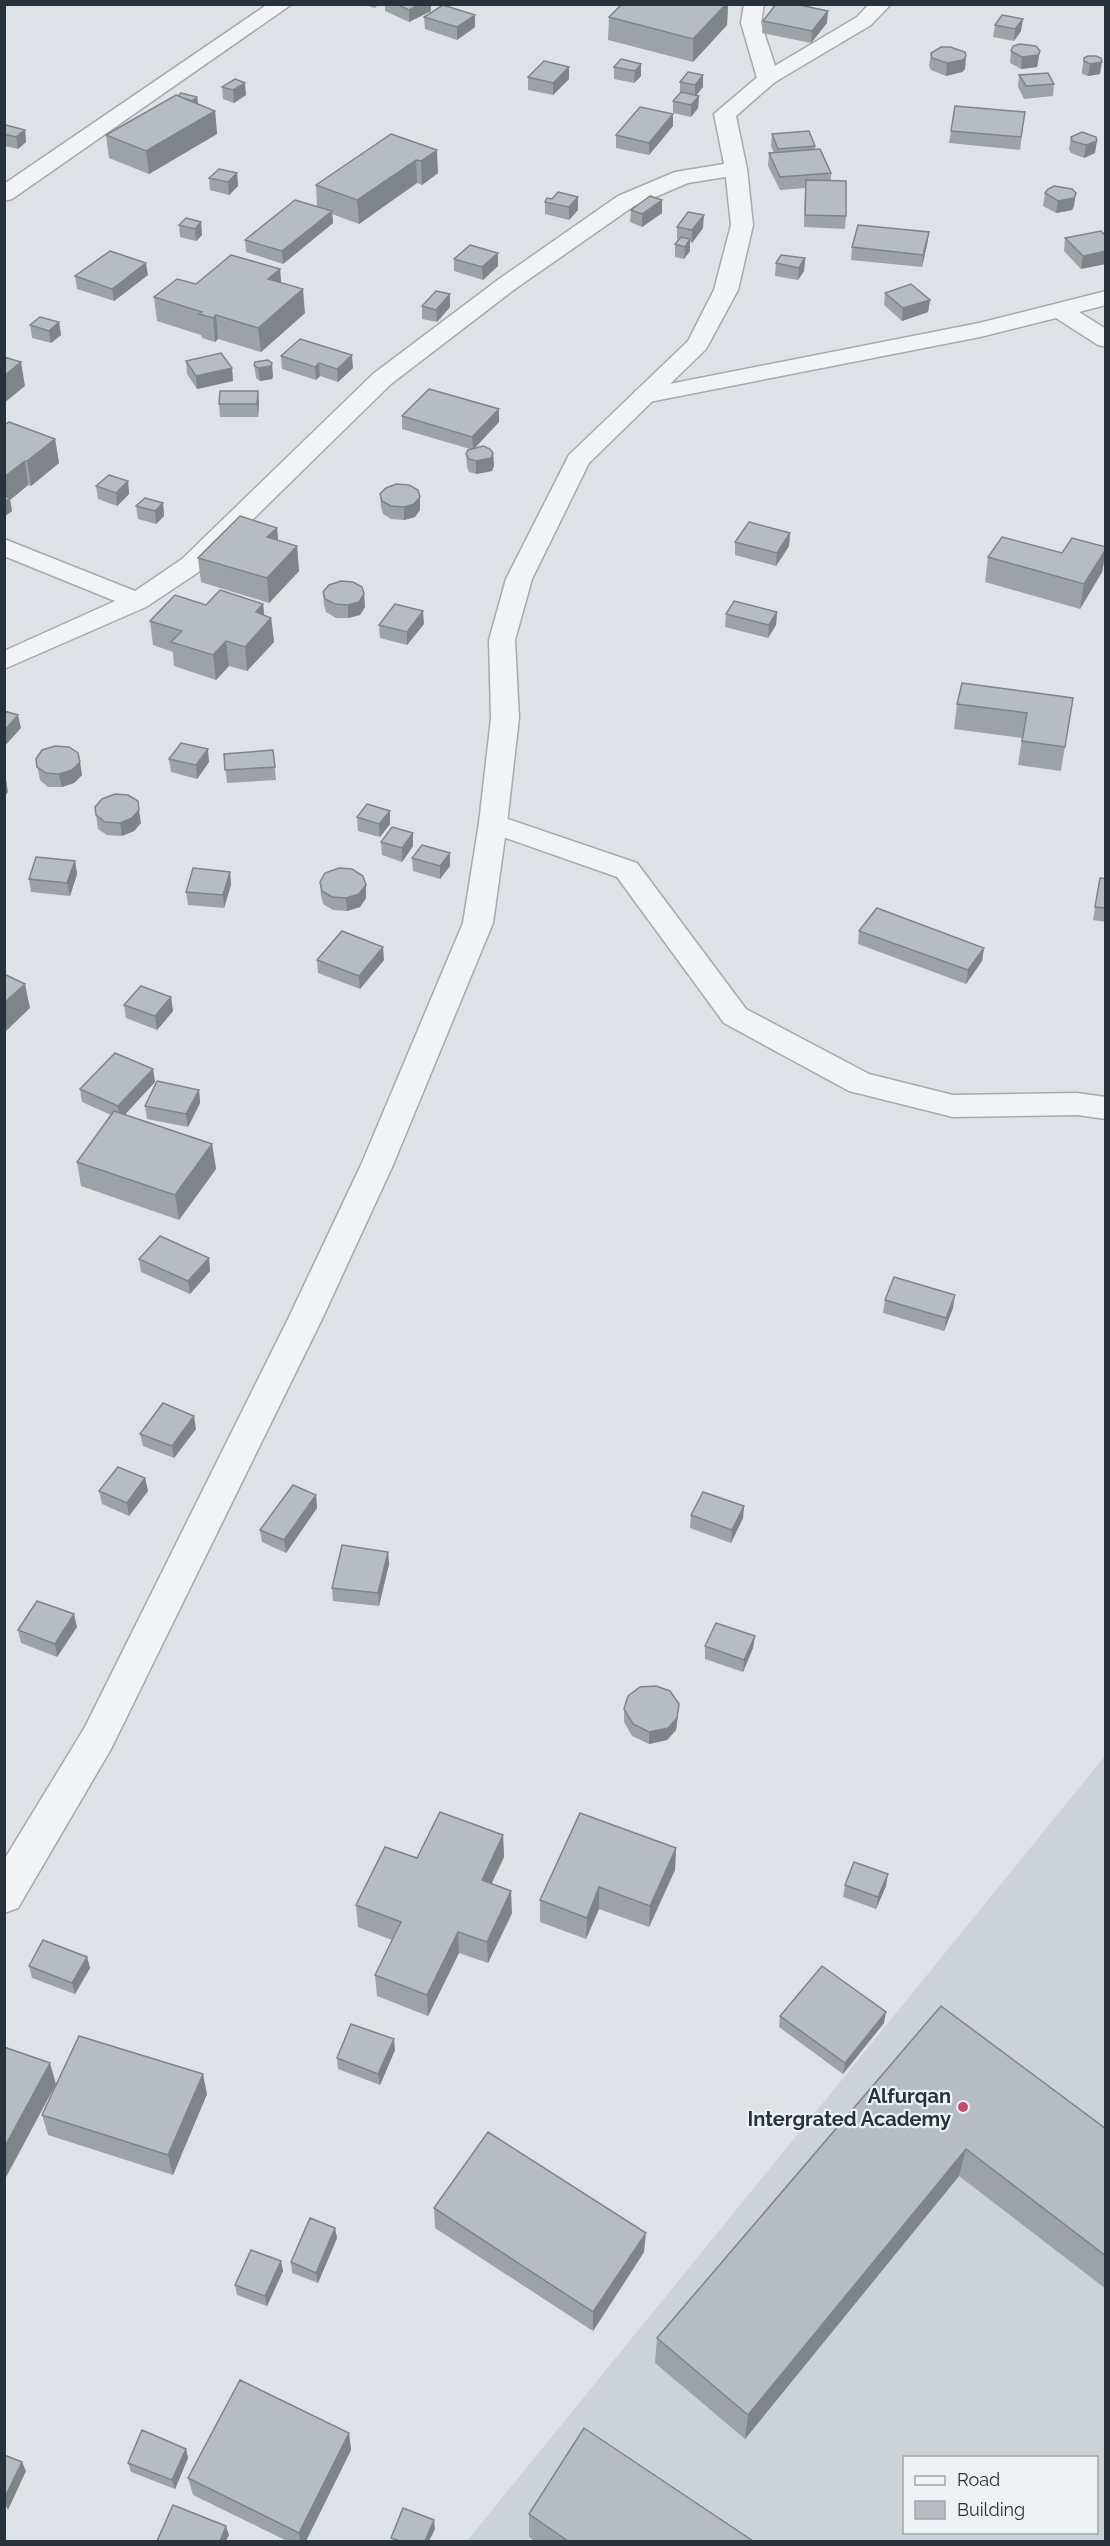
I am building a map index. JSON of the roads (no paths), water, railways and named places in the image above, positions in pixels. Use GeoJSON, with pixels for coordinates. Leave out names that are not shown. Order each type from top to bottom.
{"type":"FeatureCollection","features":[{"type":"Feature","properties":{"kind":"street"},"geometry":{"type":"LineString","coordinates":[[4,194],[282,4]]}},
{"type":"Feature","properties":{"kind":"street"},"geometry":{"type":"LineString","coordinates":[[753,4],[751,23],[768,78]]}},
{"type":"Feature","properties":{"kind":"street"},"geometry":{"type":"LineString","coordinates":[[4,1896],[98,1738],[306,1317],[377,1165],[478,923],[493,823],[505,718],[502,640],[519,579],[578,460],[698,344],[726,290],[742,225],[736,169],[724,114],[768,78],[864,21],[881,4]]}},
{"type":"Feature","properties":{"kind":"street"},"geometry":{"type":"LineString","coordinates":[[4,661],[137,601],[191,565],[382,379],[507,284],[626,201],[683,177],[736,169]]}},
{"type":"Feature","properties":{"kind":"street"},"geometry":{"type":"LineString","coordinates":[[644,396],[980,330],[1106,298]]}},
{"type":"Feature","properties":{"kind":"street"},"geometry":{"type":"LineString","coordinates":[[1059,309],[1106,340]]}},
{"type":"Feature","properties":{"kind":"street"},"geometry":{"type":"LineString","coordinates":[[4,547],[137,601]]}},
{"type":"Feature","properties":{"kind":"street"},"geometry":{"type":"LineString","coordinates":[[493,823],[627,870],[735,1016],[860,1083],[953,1106],[1077,1104],[1106,1108]]}},
{"type":"Feature","properties":{"kind":"place","name":"Alfurqan Intergrated Academy"},"geometry":{"type":"Point","coordinates":[963,2107]}}]}
